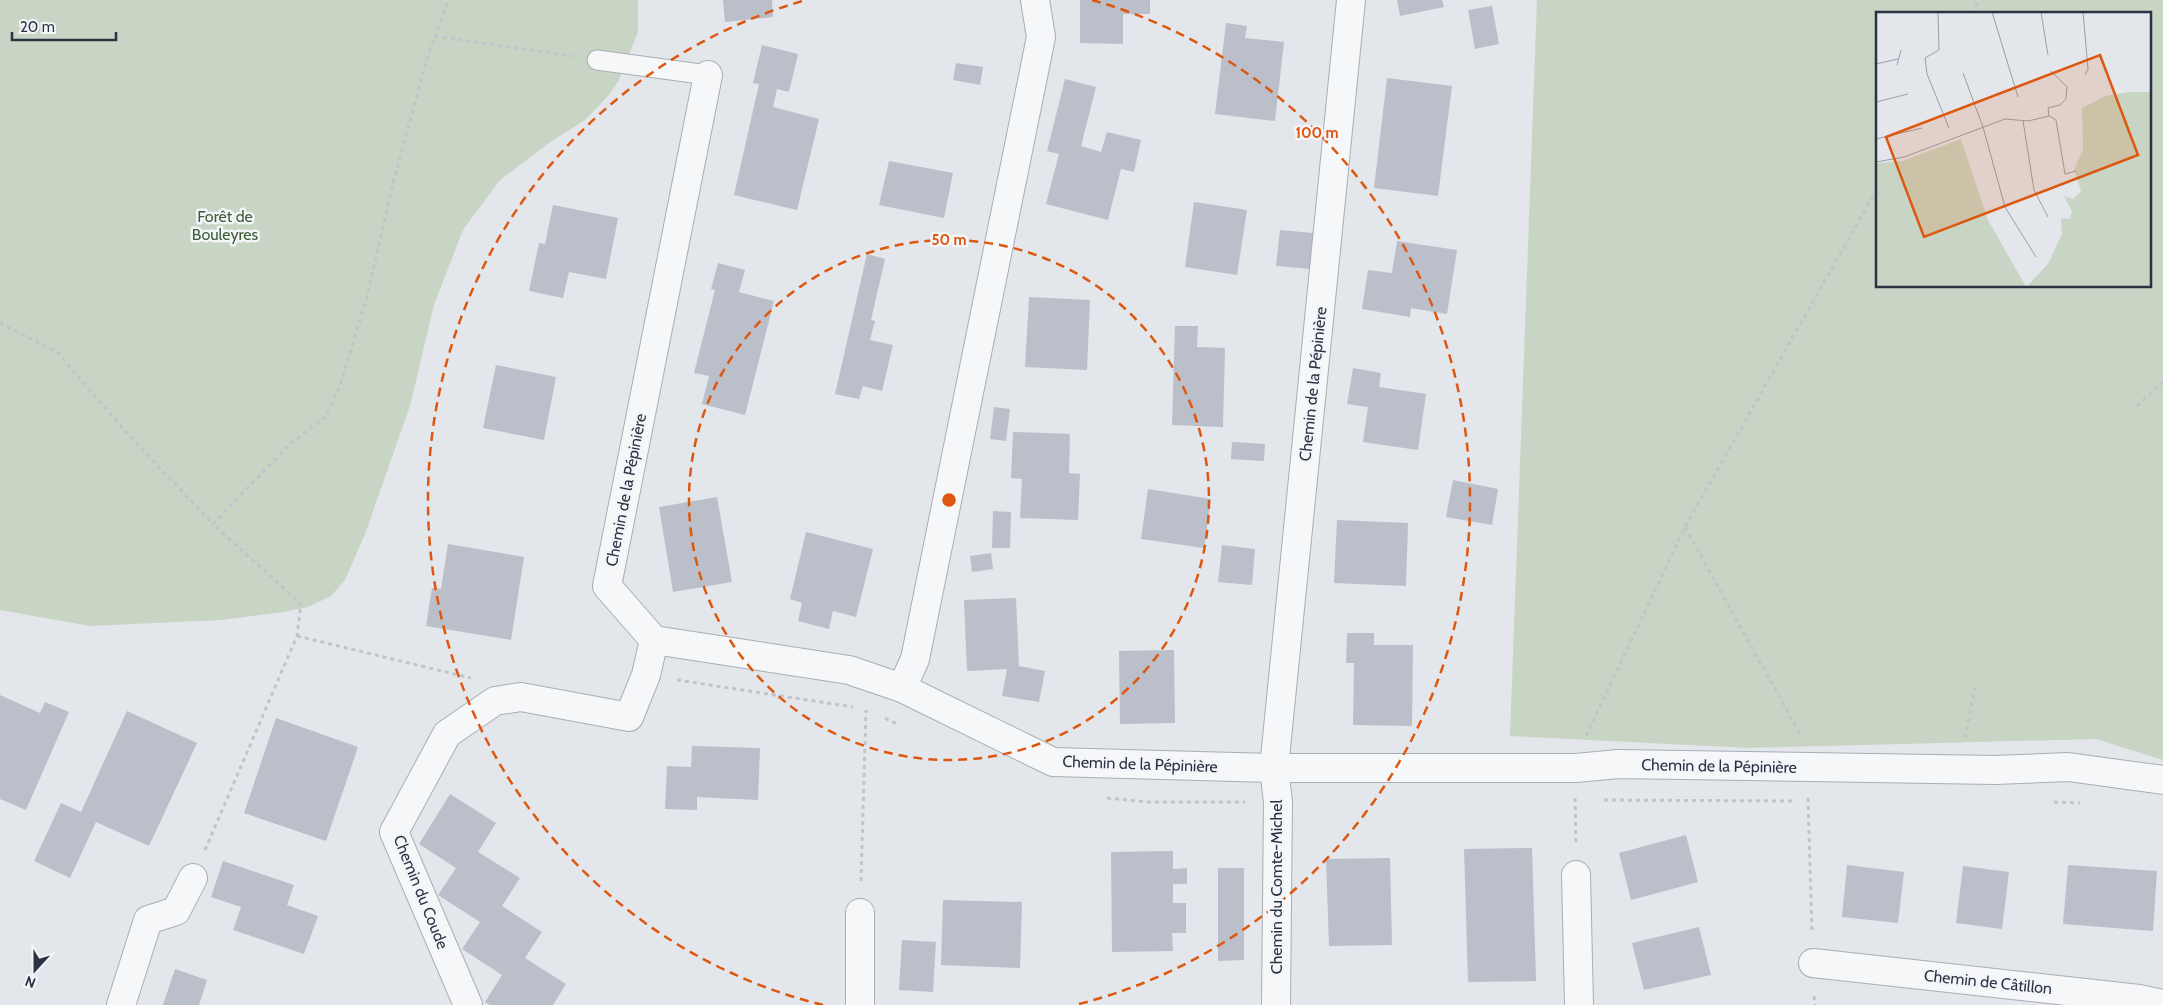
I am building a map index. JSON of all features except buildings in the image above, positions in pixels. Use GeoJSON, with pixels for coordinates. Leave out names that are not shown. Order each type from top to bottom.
{"type":"FeatureCollection","features":[{"type":"Feature","properties":{"kind":"street"},"geometry":{"type":"LineString","coordinates":[[902,688],[915,659],[1041,37],[1035,0]]}},
{"type":"Feature","properties":{"kind":"street","name":"Chemin de la Pépinière"},"geometry":{"type":"LineString","coordinates":[[1274,768],[1351,0]]}},
{"type":"Feature","properties":{"kind":"street","name":"Chemin de la Pépinière"},"geometry":{"type":"LineString","coordinates":[[708,75],[607,586],[654,640],[849,670],[902,688],[1052,762],[1274,768],[1576,768],[1627,764],[1995,770],[2068,767],[2163,780]]}},
{"type":"Feature","properties":{"kind":"street","name":"Chemin du Coude"},"geometry":{"type":"LineString","coordinates":[[468,1005],[394,832],[447,734],[495,701],[521,697],[629,717],[646,675],[654,640]]}},
{"type":"Feature","properties":{"kind":"street","name":"Chemin du Comte-Michel"},"geometry":{"type":"LineString","coordinates":[[1274,768],[1278,802],[1276,1005]]}},
{"type":"Feature","properties":{"kind":"street"},"geometry":{"type":"LineString","coordinates":[[1576,875],[1579,1005]]}},
{"type":"Feature","properties":{"kind":"street"},"geometry":{"type":"LineString","coordinates":[[121,1005],[148,920],[176,911],[193,878]]}},
{"type":"Feature","properties":{"kind":"street"},"geometry":{"type":"LineString","coordinates":[[860,912],[860,1005]]}},
{"type":"Feature","properties":{"kind":"street","name":"Chemin de Câtillon"},"geometry":{"type":"LineString","coordinates":[[1813,963],[2139,999],[2163,1004]]}},
{"type":"Feature","properties":{"kind":"lane"},"geometry":{"type":"LineString","coordinates":[[597,60],[708,75]]}},
{"type":"Feature","properties":{"kind":"path"},"geometry":{"type":"LineString","coordinates":[[213,524],[289,445],[325,418],[340,386],[367,297],[394,179],[435,36],[449,0]]}},
{"type":"Feature","properties":{"kind":"path"},"geometry":{"type":"LineString","coordinates":[[1973,12],[1979,0]]}},
{"type":"Feature","properties":{"kind":"path"},"geometry":{"type":"LineString","coordinates":[[435,36],[597,60]]}},
{"type":"Feature","properties":{"kind":"path"},"geometry":{"type":"LineString","coordinates":[[1576,875],[1576,768],[1588,730],[1685,527],[1876,192]]}},
{"type":"Feature","properties":{"kind":"path"},"geometry":{"type":"LineString","coordinates":[[0,323],[57,352],[125,431],[213,524],[301,604],[297,636],[193,878]]}},
{"type":"Feature","properties":{"kind":"path"},"geometry":{"type":"LineString","coordinates":[[2137,406],[2163,382]]}},
{"type":"Feature","properties":{"kind":"path"},"geometry":{"type":"LineString","coordinates":[[1685,527],[1804,740],[1808,768],[1814,1005]]}},
{"type":"Feature","properties":{"kind":"path"},"geometry":{"type":"LineString","coordinates":[[297,636],[471,678],[495,701]]}},
{"type":"Feature","properties":{"kind":"path"},"geometry":{"type":"LineString","coordinates":[[860,912],[866,710]]}},
{"type":"Feature","properties":{"kind":"green space","name":"Forêt de Bouleyres"},"geometry":{"type":"Polygon","coordinates":[[[0,0],[638,0],[638,32],[619,80],[609,95],[585,120],[549,143],[500,180],[463,230],[434,305],[410,406],[365,534],[345,580],[331,596],[308,607],[222,620],[90,626],[0,610],[0,0]]]}},
{"type":"Feature","properties":{"kind":"green space"},"geometry":{"type":"Polygon","coordinates":[[[1537,0],[2163,0],[2163,760],[2096,739],[1748,748],[1510,736],[1537,0]]]}}]}
